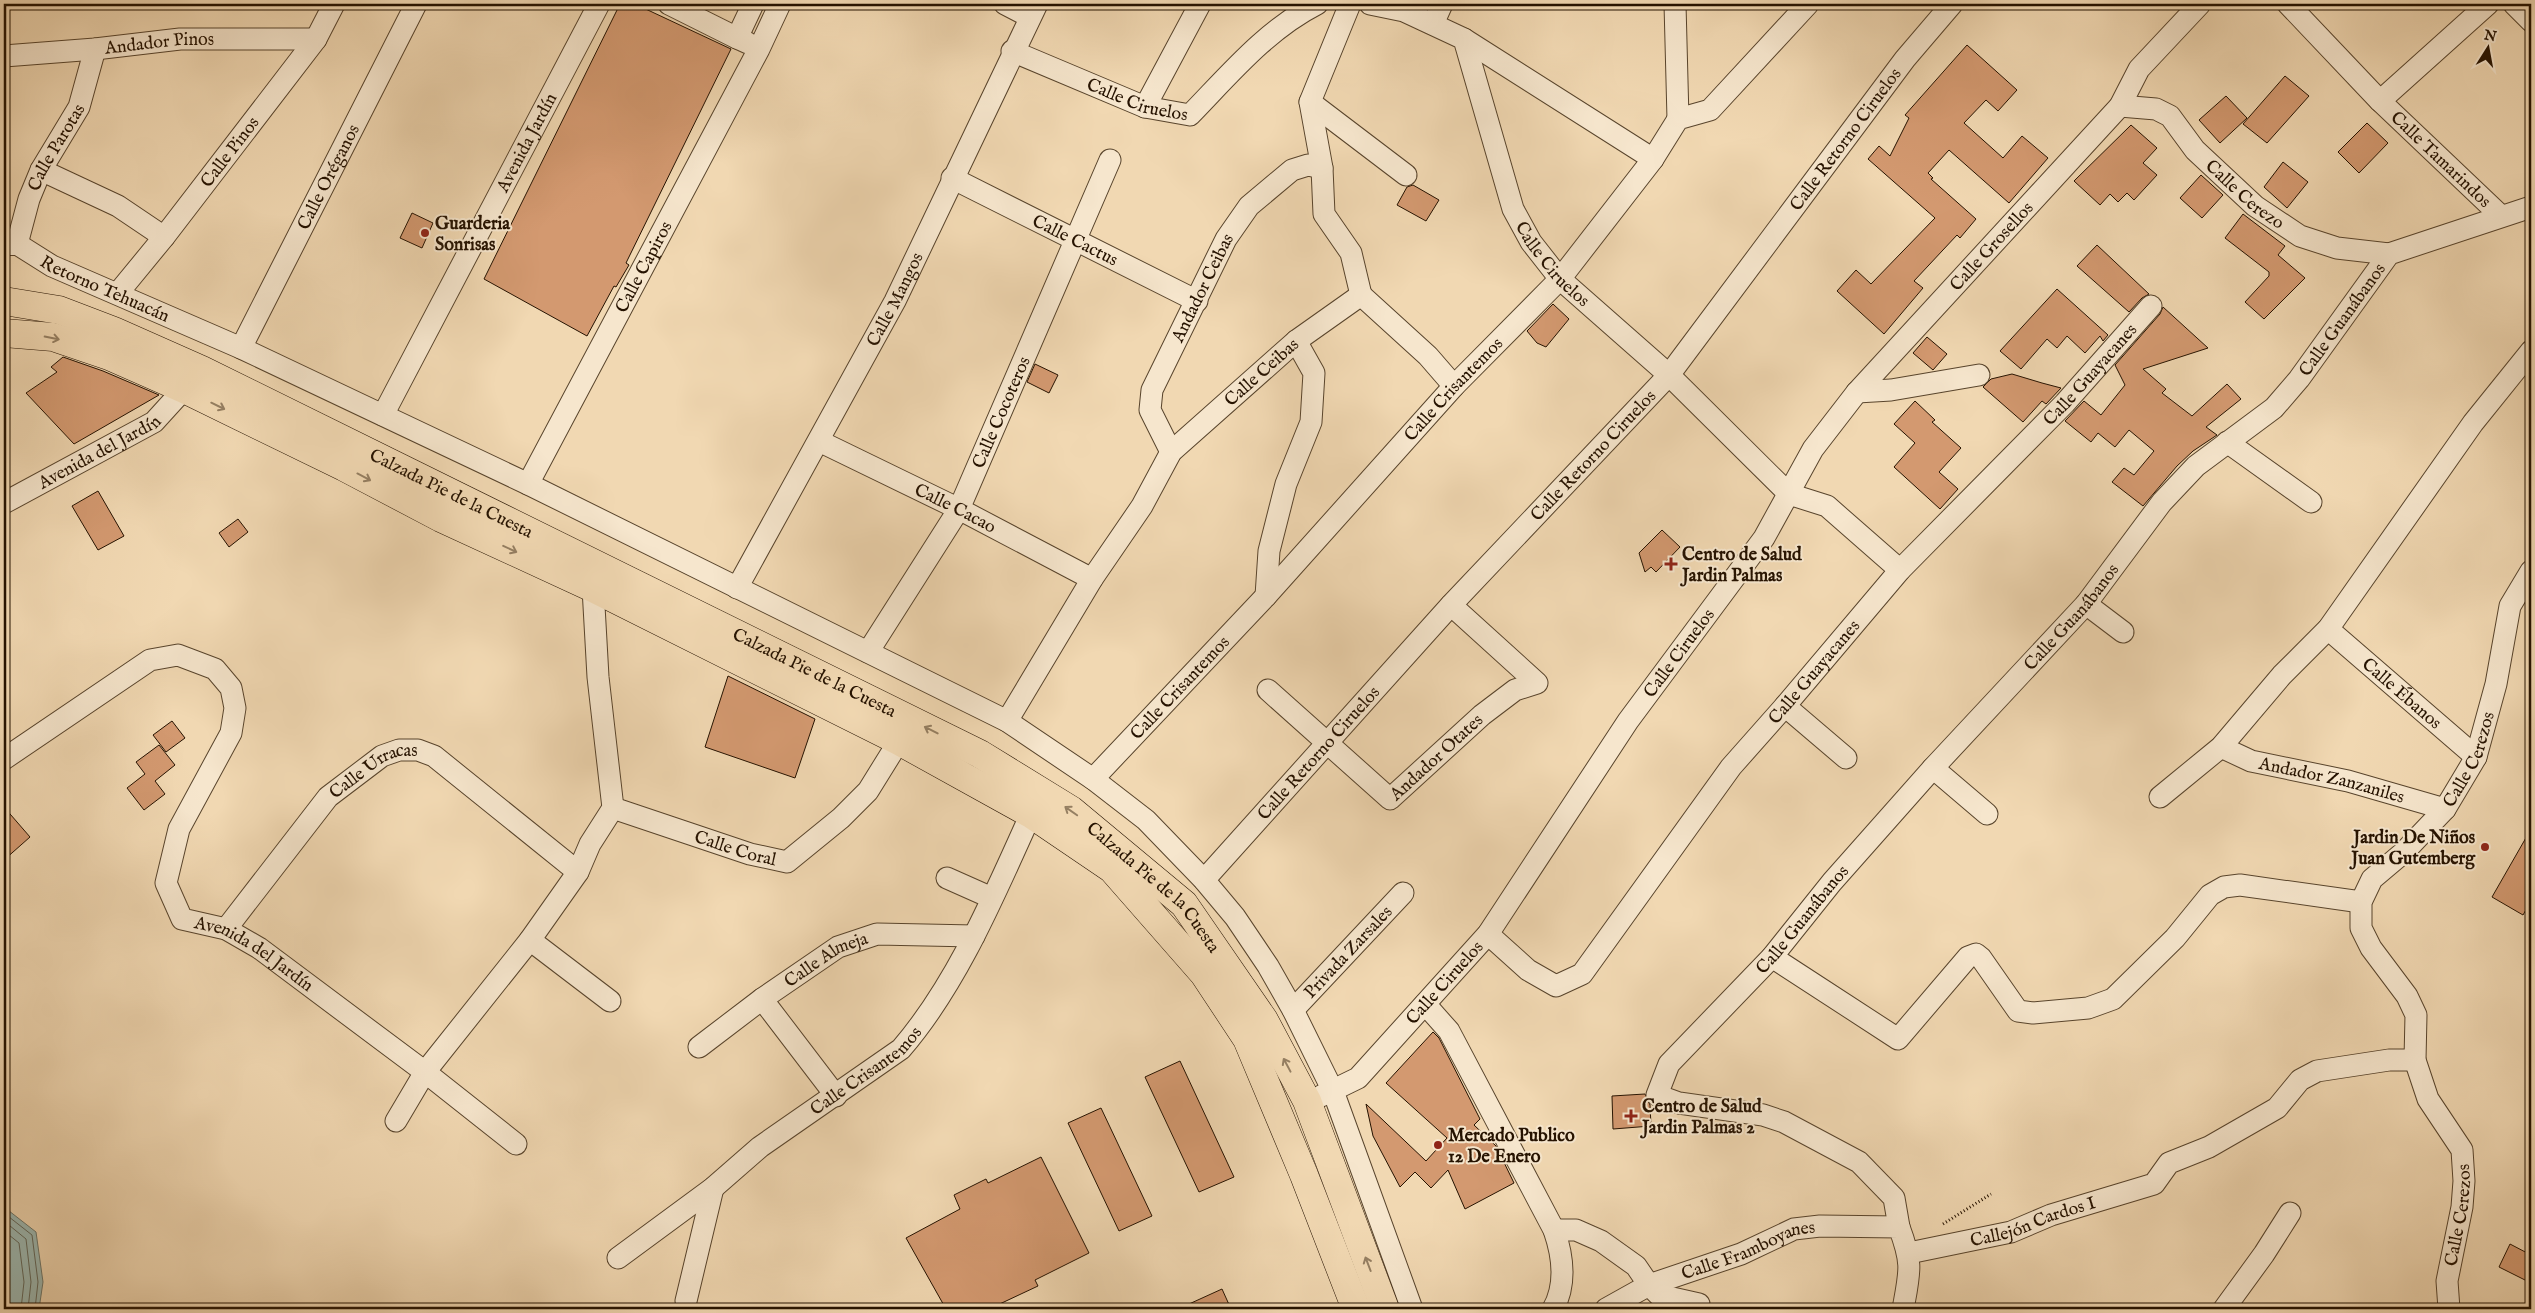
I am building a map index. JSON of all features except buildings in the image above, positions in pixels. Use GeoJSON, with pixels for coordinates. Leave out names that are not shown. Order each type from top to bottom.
{"type":"FeatureCollection","features":[{"type":"Feature","properties":{"kind":"main road","name":"Calzada Pie de la Cuesta"},"geometry":{"type":"LineString","coordinates":[[4,301],[59,310],[114,331],[202,370],[900,715],[996,764],[1071,810],[1184,904],[1264,1020],[1307,1101],[1385,1309]]}},
{"type":"Feature","properties":{"kind":"main road","name":"Calzada Pie de la Cuesta"},"geometry":{"type":"LineString","coordinates":[[4,333],[53,337],[108,356],[184,389],[344,467],[441,518],[593,588],[899,742],[1031,814],[1112,869],[1204,974],[1247,1039],[1304,1175],[1356,1309]]}},
{"type":"Feature","properties":{"kind":"street","name":"Calle Pinos"},"geometry":{"type":"LineString","coordinates":[[118,293],[164,237],[316,39],[334,4]]}},
{"type":"Feature","properties":{"kind":"street","name":"Calle Oréganos"},"geometry":{"type":"LineString","coordinates":[[241,348],[416,4]]}},
{"type":"Feature","properties":{"kind":"street","name":"Avenida Jardín"},"geometry":{"type":"LineString","coordinates":[[383,416],[599,4]]}},
{"type":"Feature","properties":{"kind":"street"},"geometry":{"type":"LineString","coordinates":[[669,4],[759,49]]}},
{"type":"Feature","properties":{"kind":"street"},"geometry":{"type":"LineString","coordinates":[[737,38],[754,4]]}},
{"type":"Feature","properties":{"kind":"street","name":"Calle Capiros"},"geometry":{"type":"LineString","coordinates":[[528,484],[759,49],[780,4]]}},
{"type":"Feature","properties":{"kind":"street"},"geometry":{"type":"LineString","coordinates":[[1005,4],[1033,10]]}},
{"type":"Feature","properties":{"kind":"street"},"geometry":{"type":"LineString","coordinates":[[1145,107],[1200,4]]}},
{"type":"Feature","properties":{"kind":"street","name":"Calle Ciruelos"},"geometry":{"type":"LineString","coordinates":[[1012,52],[1145,107],[1190,115],[1266,38],[1296,15],[1317,4]]}},
{"type":"Feature","properties":{"kind":"street"},"geometry":{"type":"LineString","coordinates":[[1350,4],[1310,102],[1322,168],[1324,214],[1351,253],[1361,295],[1428,356],[1454,386]]}},
{"type":"Feature","properties":{"kind":"street"},"geometry":{"type":"LineString","coordinates":[[1370,4],[1404,11],[1464,39],[1654,159]]}},
{"type":"Feature","properties":{"kind":"street"},"geometry":{"type":"LineString","coordinates":[[1433,24],[1442,4]]}},
{"type":"Feature","properties":{"kind":"street"},"geometry":{"type":"LineString","coordinates":[[1675,4],[1678,119],[1710,110],[1808,4]]}},
{"type":"Feature","properties":{"kind":"street","name":"Calle Retorno Ciruelos"},"geometry":{"type":"LineString","coordinates":[[1204,880],[1451,605],[1669,375],[1905,59],[1952,4]]}},
{"type":"Feature","properties":{"kind":"street","name":"Calle Grosellos"},"geometry":{"type":"LineString","coordinates":[[1789,494],[1813,449],[1857,392],[2120,106],[2139,70],[2200,4]]}},
{"type":"Feature","properties":{"kind":"street","name":"Calle Tamarindos"},"geometry":{"type":"LineString","coordinates":[[2288,4],[2380,101],[2501,216]]}},
{"type":"Feature","properties":{"kind":"street","name":"Calle Tamarindos"},"geometry":{"type":"LineString","coordinates":[[2380,101],[2488,4]]}},
{"type":"Feature","properties":{"kind":"street"},"geometry":{"type":"LineString","coordinates":[[2514,4],[2531,21]]}},
{"type":"Feature","properties":{"kind":"street","name":"Calle Mangos"},"geometry":{"type":"LineString","coordinates":[[737,588],[895,301],[1033,10]]}},
{"type":"Feature","properties":{"kind":"street","name":"Andador Pinos"},"geometry":{"type":"LineString","coordinates":[[4,56],[95,49],[180,39],[316,39]]}},
{"type":"Feature","properties":{"kind":"street","name":"Calle Ciruelos"},"geometry":{"type":"LineString","coordinates":[[1307,1101],[1333,1091],[1358,1078],[1488,934],[1628,721],[1764,538],[1789,494],[1669,375],[1560,279],[1531,242],[1513,209],[1464,39]]}},
{"type":"Feature","properties":{"kind":"street","name":"Calle Parotas"},"geometry":{"type":"LineString","coordinates":[[10,245],[41,170],[79,107],[95,49]]}},
{"type":"Feature","properties":{"kind":"street"},"geometry":{"type":"LineString","coordinates":[[1310,102],[1406,175]]}},
{"type":"Feature","properties":{"kind":"street","name":"Calle Cerezo"},"geometry":{"type":"LineString","coordinates":[[2120,106],[2156,108],[2170,116],[2196,150],[2249,200],[2300,236],[2338,248],[2389,254]]}},
{"type":"Feature","properties":{"kind":"street","name":"Calle Crisantemos"},"geometry":{"type":"LineString","coordinates":[[1093,779],[1266,596],[1454,386],[1560,279],[1654,159],[1678,119]]}},
{"type":"Feature","properties":{"kind":"street","name":"Calle Cocoteros"},"geometry":{"type":"LineString","coordinates":[[868,652],[959,509],[1110,160]]}},
{"type":"Feature","properties":{"kind":"street","name":"Andador Ceibas"},"geometry":{"type":"LineString","coordinates":[[1172,452],[1150,410],[1152,390],[1226,239],[1248,206],[1292,170],[1308,165],[1322,168]]}},
{"type":"Feature","properties":{"kind":"street"},"geometry":{"type":"LineString","coordinates":[[41,170],[118,206],[164,237]]}},
{"type":"Feature","properties":{"kind":"street","name":"Calle Cactus"},"geometry":{"type":"LineString","coordinates":[[952,178],[1075,238],[1197,301]]}},
{"type":"Feature","properties":{"kind":"street","name":"Calle Guanábanos"},"geometry":{"type":"LineString","coordinates":[[1899,1226],[1894,1198],[1859,1162],[1784,1122],[1763,1115],[1679,1103],[1657,1095],[1669,1064],[1772,957],[1832,882],[1933,768],[2086,604],[2162,502],[2196,466],[2274,408],[2300,379],[2389,254],[2531,207]]}},
{"type":"Feature","properties":{"kind":"street","name":"Retorno Tehuacán"},"geometry":{"type":"LineString","coordinates":[[10,245],[52,266],[241,348],[528,484],[1007,721],[1093,779],[1146,820],[1204,880],[1235,918],[1268,966],[1293,1010],[1333,1091],[1412,1309]]}},
{"type":"Feature","properties":{"kind":"street","name":"Calle Ceibas"},"geometry":{"type":"LineString","coordinates":[[1007,721],[1092,579],[1142,506],[1172,452],[1296,341],[1361,295]]}},
{"type":"Feature","properties":{"kind":"street","name":"Calle Guayacanes"},"geometry":{"type":"LineString","coordinates":[[1488,934],[1528,970],[1556,986],[1582,974],[1731,767],[1900,570],[2065,403],[2151,306]]}},
{"type":"Feature","properties":{"kind":"street"},"geometry":{"type":"LineString","coordinates":[[1266,596],[1270,551],[1284,494],[1311,422],[1314,373],[1296,341]]}},
{"type":"Feature","properties":{"kind":"street"},"geometry":{"type":"LineString","coordinates":[[2160,797],[2221,747],[2282,675],[2328,629],[2440,468],[2531,351]]}},
{"type":"Feature","properties":{"kind":"street"},"geometry":{"type":"LineString","coordinates":[[1857,392],[1891,390],[1979,375]]}},
{"type":"Feature","properties":{"kind":"street","name":"Avenida del Jardín"},"geometry":{"type":"LineString","coordinates":[[4,503],[154,422],[184,389]]}},
{"type":"Feature","properties":{"kind":"street","name":"Calle Cacao"},"geometry":{"type":"LineString","coordinates":[[819,441],[959,509],[1092,579]]}},
{"type":"Feature","properties":{"kind":"street"},"geometry":{"type":"LineString","coordinates":[[2227,442],[2311,502]]}},
{"type":"Feature","properties":{"kind":"street"},"geometry":{"type":"LineString","coordinates":[[1789,494],[1827,506],[1900,570]]}},
{"type":"Feature","properties":{"kind":"street","name":"Calle Cerezos"},"geometry":{"type":"LineString","coordinates":[[2450,1309],[2447,1282],[2464,1181],[2462,1150],[2428,1100],[2415,1060],[2416,1015],[2408,996],[2370,948],[2361,928],[2361,902],[2372,879],[2404,852],[2445,809],[2476,757],[2496,684],[2510,606],[2531,571]]}},
{"type":"Feature","properties":{"kind":"street"},"geometry":{"type":"LineString","coordinates":[[396,1121],[425,1072],[530,940],[578,872],[590,844],[613,808],[598,677],[593,588]]}},
{"type":"Feature","properties":{"kind":"street"},"geometry":{"type":"LineString","coordinates":[[2086,604],[2123,632]]}},
{"type":"Feature","properties":{"kind":"street","name":"Andador Otates"},"geometry":{"type":"LineString","coordinates":[[1327,745],[1390,799],[1482,714],[1515,690],[1537,683],[1451,605]]}},
{"type":"Feature","properties":{"kind":"street","name":"Calle Ébanos"},"geometry":{"type":"LineString","coordinates":[[2328,629],[2476,757]]}},
{"type":"Feature","properties":{"kind":"street","name":"Avenida del Jardín"},"geometry":{"type":"LineString","coordinates":[[4,759],[150,660],[178,655],[215,669],[231,688],[235,708],[231,733],[179,829],[166,884],[182,919],[226,929],[260,948],[425,1072],[516,1144]]}},
{"type":"Feature","properties":{"kind":"street"},"geometry":{"type":"LineString","coordinates":[[1268,690],[1327,745]]}},
{"type":"Feature","properties":{"kind":"street"},"geometry":{"type":"LineString","coordinates":[[1785,706],[1846,758]]}},
{"type":"Feature","properties":{"kind":"street","name":"Calle Coral"},"geometry":{"type":"LineString","coordinates":[[613,808],[750,854],[787,862],[840,818],[868,791],[899,742]]}},
{"type":"Feature","properties":{"kind":"street","name":"Andador Zanzaniles"},"geometry":{"type":"LineString","coordinates":[[2221,747],[2251,761],[2348,780],[2445,809]]}},
{"type":"Feature","properties":{"kind":"street","name":"Calle Urracas"},"geometry":{"type":"LineString","coordinates":[[226,929],[328,797],[382,756],[399,750],[418,750],[434,756],[578,872]]}},
{"type":"Feature","properties":{"kind":"street"},"geometry":{"type":"LineString","coordinates":[[1933,768],[1987,814]]}},
{"type":"Feature","properties":{"kind":"street","name":"Calle Crisantemos"},"geometry":{"type":"LineString","coordinates":[[618,1258],[713,1188],[760,1147],[901,1049],[919,1029],[974,936],[1031,814]]}},
{"type":"Feature","properties":{"kind":"street"},"geometry":{"type":"LineString","coordinates":[[947,878],[992,898]]}},
{"type":"Feature","properties":{"kind":"street"},"geometry":{"type":"LineString","coordinates":[[1772,957],[1898,1040],[1968,957],[1976,954],[1982,958],[2018,1011],[2033,1013],[2088,1008],[2113,999],[2175,938],[2210,895],[2224,887],[2240,884],[2361,902]]}},
{"type":"Feature","properties":{"kind":"street","name":"Privada Zarsales"},"geometry":{"type":"LineString","coordinates":[[1293,1010],[1403,893]]}},
{"type":"Feature","properties":{"kind":"street","name":"Calle Almeja"},"geometry":{"type":"LineString","coordinates":[[699,1047],[762,999],[838,947],[877,934],[974,936]]}},
{"type":"Feature","properties":{"kind":"street"},"geometry":{"type":"LineString","coordinates":[[530,940],[610,1002]]}},
{"type":"Feature","properties":{"kind":"street"},"geometry":{"type":"LineString","coordinates":[[762,999],[836,1096]]}},
{"type":"Feature","properties":{"kind":"street"},"geometry":{"type":"LineString","coordinates":[[1425,1004],[1449,1031],[1554,1230],[1562,1252],[1563,1275],[1558,1301],[1553,1309]]}},
{"type":"Feature","properties":{"kind":"street","name":"Callejón Cardos I"},"geometry":{"type":"LineString","coordinates":[[1909,1253],[2011,1232],[2051,1215],[2154,1184],[2169,1163],[2209,1147],[2277,1108],[2300,1080],[2317,1071],[2389,1060],[2415,1060]]}},
{"type":"Feature","properties":{"kind":"street"},"geometry":{"type":"LineString","coordinates":[[686,1300],[713,1188]]}},
{"type":"Feature","properties":{"kind":"street"},"geometry":{"type":"LineString","coordinates":[[2224,1309],[2264,1254],[2290,1213]]}},
{"type":"Feature","properties":{"kind":"street","name":"Calle Framboyanes"},"geometry":{"type":"LineString","coordinates":[[1606,1309],[1649,1285],[1741,1254],[1794,1229],[1820,1226],[1899,1226]]}},
{"type":"Feature","properties":{"kind":"street"},"geometry":{"type":"LineString","coordinates":[[1899,1226],[1909,1253],[1910,1270],[1903,1309]]}},
{"type":"Feature","properties":{"kind":"street"},"geometry":{"type":"LineString","coordinates":[[1554,1230],[1576,1230],[1601,1241],[1636,1266],[1659,1296],[1699,1304]]}},
{"type":"Feature","properties":{"kind":"path"},"geometry":{"type":"LineString","coordinates":[[1941,1225],[1991,1194]]}},
{"type":"Feature","properties":{"kind":"water"},"geometry":{"type":"Polygon","coordinates":[[[4,1207],[36,1232],[43,1282],[39,1309],[4,1309],[4,1207]]]}},
{"type":"Feature","properties":{"kind":"place","name":"Guarderia Sonrisas"},"geometry":{"type":"Point","coordinates":[425,233]}},
{"type":"Feature","properties":{"kind":"place","name":"Centro de Salud Jardin Palmas"},"geometry":{"type":"Point","coordinates":[1671,564]}},
{"type":"Feature","properties":{"kind":"place","name":"Jardin De Niños Juan Gutemberg"},"geometry":{"type":"Point","coordinates":[2485,847]}},
{"type":"Feature","properties":{"kind":"place","name":"Centro de Salud Jardin Palmas 2"},"geometry":{"type":"Point","coordinates":[1631,1116]}},
{"type":"Feature","properties":{"kind":"place","name":"Mercado Publico 12 De Enero"},"geometry":{"type":"Point","coordinates":[1438,1145]}}]}
